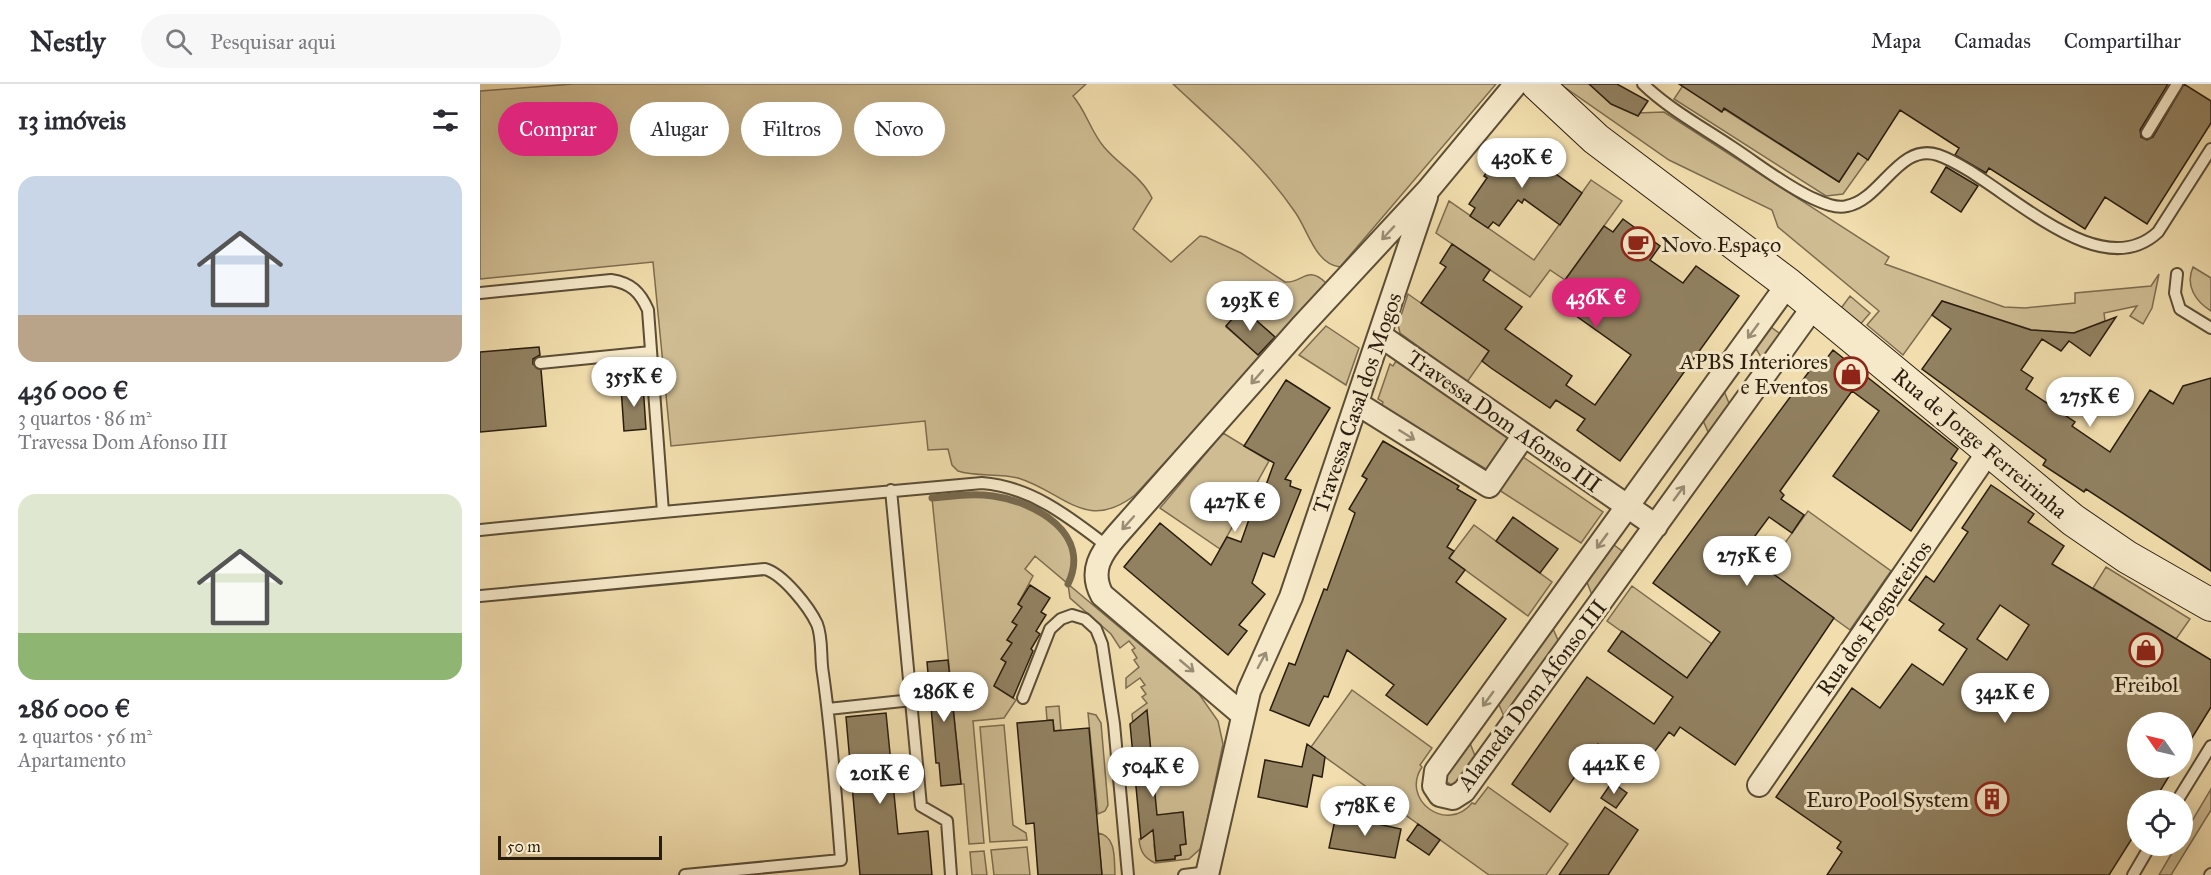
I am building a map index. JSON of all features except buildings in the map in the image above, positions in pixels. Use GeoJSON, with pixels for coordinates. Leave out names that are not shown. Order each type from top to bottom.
{"type":"FeatureCollection","features":[{"type":"Feature","properties":{"kind":"street"},"geometry":{"type":"LineString","coordinates":[[1243,715],[1102,595],[1095,583],[1095,572],[1107,546],[1301,327],[1428,190],[1516,84]]}},
{"type":"Feature","properties":{"kind":"street","name":"Rua de Jorge Ferreirinha"},"geometry":{"type":"LineString","coordinates":[[1537,84],[1596,139],[1788,284],[2073,520],[2127,557],[2211,605]]}},
{"type":"Feature","properties":{"kind":"street","name":"Travessa Casal dos Mogos"},"geometry":{"type":"LineString","coordinates":[[1208,874],[1243,715],[1255,676],[1291,597],[1381,336],[1428,190]]}},
{"type":"Feature","properties":{"kind":"street","name":"Alameda Dom Afonso III"},"geometry":{"type":"LineString","coordinates":[[1788,284],[1436,771],[1434,786],[1440,795],[1453,798],[1464,791],[1814,306]]}},
{"type":"Feature","properties":{"kind":"street","name":"Travessa Dom Afonso III"},"geometry":{"type":"LineString","coordinates":[[1381,336],[1628,506]]}},
{"type":"Feature","properties":{"kind":"street"},"geometry":{"type":"LineString","coordinates":[[1358,404],[1489,486],[1524,435]]}},
{"type":"Feature","properties":{"kind":"street","name":"Rua dos Fogueteiros"},"geometry":{"type":"LineString","coordinates":[[1759,785],[1989,451]]}},
{"type":"Feature","properties":{"kind":"street"},"geometry":{"type":"LineString","coordinates":[[1628,506],[1656,526]]}},
{"type":"Feature","properties":{"kind":"lane"},"geometry":{"type":"LineString","coordinates":[[1643,84],[1668,105],[1800,192],[1828,205],[1844,207],[1858,203],[1910,157],[1931,153],[1957,165],[2078,239],[2118,249],[2148,242],[2158,232],[2211,148]]}},
{"type":"Feature","properties":{"kind":"lane"},"geometry":{"type":"LineString","coordinates":[[2147,133],[2177,84]]}},
{"type":"Feature","properties":{"kind":"lane"},"geometry":{"type":"LineString","coordinates":[[2177,274],[2175,293],[2180,309],[2211,327]]}},
{"type":"Feature","properties":{"kind":"lane"},"geometry":{"type":"LineString","coordinates":[[480,293],[611,280],[625,282],[636,290],[648,310],[663,512]]}},
{"type":"Feature","properties":{"kind":"lane"},"geometry":{"type":"LineString","coordinates":[[540,363],[651,352]]}},
{"type":"Feature","properties":{"kind":"lane"},"geometry":{"type":"LineString","coordinates":[[480,530],[962,483],[1009,487],[1054,507],[1107,546]]}},
{"type":"Feature","properties":{"kind":"lane"},"geometry":{"type":"LineString","coordinates":[[891,490],[921,806],[946,821],[951,875]]}},
{"type":"Feature","properties":{"kind":"lane"},"geometry":{"type":"LineString","coordinates":[[480,596],[756,569],[773,571],[785,582],[817,625],[828,709],[841,860],[803,869],[686,875]]}},
{"type":"Feature","properties":{"kind":"lane"},"geometry":{"type":"LineString","coordinates":[[1023,698],[1050,629],[1061,619],[1072,615],[1085,619],[1096,630],[1102,644],[1114,724],[1128,875]]}},
{"type":"Feature","properties":{"kind":"lane"},"geometry":{"type":"LineString","coordinates":[[828,709],[912,700]]}},
{"type":"Feature","properties":{"kind":"lane"},"geometry":{"type":"LineString","coordinates":[[2185,790],[2211,746]]}},
{"type":"Feature","properties":{"kind":"lane"},"geometry":{"type":"LineString","coordinates":[[2133,875],[2144,856]]}},
{"type":"Feature","properties":{"kind":"lane"},"geometry":{"type":"LineString","coordinates":[[1184,875],[1208,874]]}},
{"type":"Feature","properties":{"kind":"shaded area"},"geometry":{"type":"Polygon","coordinates":[[[573,84],[1086,84],[1073,96],[1104,147],[1136,177],[1152,198],[1133,229],[1171,262],[1200,236],[1241,253],[1285,282],[1314,275],[1326,283],[1277,339],[1242,308],[1226,327],[1261,357],[1135,495],[1118,506],[1103,510],[1089,510],[1075,506],[1018,478],[958,471],[952,465],[948,449],[928,450],[925,421],[671,446],[653,262],[480,279],[480,91],[573,84]]]}},
{"type":"Feature","properties":{"kind":"shaded area"},"geometry":{"type":"Polygon","coordinates":[[[1173,84],[1496,84],[1340,267],[1331,265],[1318,253],[1300,219],[1253,160],[1173,84]]]}},
{"type":"Feature","properties":{"kind":"shaded area"},"geometry":{"type":"Polygon","coordinates":[[[1560,84],[1591,84],[1637,113],[1664,112],[1889,257],[1885,264],[2004,307],[2025,308],[2075,303],[2075,293],[2151,286],[2159,274],[2152,308],[2143,324],[2130,316],[2137,306],[2104,313],[2105,321],[2074,333],[2032,330],[1942,301],[1903,355],[1867,325],[1879,311],[1778,227],[1772,210],[1669,160],[1560,84]]]}},
{"type":"Feature","properties":{"kind":"shaded area"},"geometry":{"type":"Polygon","coordinates":[[[1684,84],[1721,112],[1724,109],[1839,182],[1858,153],[1868,159],[1843,194],[1826,196],[1674,99],[1684,84]]]}},
{"type":"Feature","properties":{"kind":"shaded area"},"geometry":{"type":"Polygon","coordinates":[[[1591,180],[1622,201],[1565,280],[1550,270],[1530,297],[1436,233],[1449,201],[1534,260],[1591,180]]]}},
{"type":"Feature","properties":{"kind":"shaded area"},"geometry":{"type":"Polygon","coordinates":[[[2193,267],[2211,278],[2211,311],[2193,292],[2190,280],[2193,267]]]}},
{"type":"Feature","properties":{"kind":"shaded area"},"geometry":{"type":"Polygon","coordinates":[[[1408,294],[1489,351],[1467,382],[1400,333],[1398,325],[1408,294]]]}},
{"type":"Feature","properties":{"kind":"shaded area"},"geometry":{"type":"Polygon","coordinates":[[[1850,296],[1870,313],[1858,327],[1839,311],[1850,296]]]}},
{"type":"Feature","properties":{"kind":"shaded area"},"geometry":{"type":"Polygon","coordinates":[[[1767,324],[1783,336],[1764,362],[1753,344],[1767,324]]]}},
{"type":"Feature","properties":{"kind":"shaded area"},"geometry":{"type":"Polygon","coordinates":[[[1326,326],[1359,348],[1346,385],[1299,355],[1326,326]]]}},
{"type":"Feature","properties":{"kind":"shaded area"},"geometry":{"type":"Polygon","coordinates":[[[1396,361],[1505,433],[1507,439],[1486,469],[1381,407],[1383,402],[1378,399],[1390,364],[1393,366],[1396,361]]]}},
{"type":"Feature","properties":{"kind":"shaded area"},"geometry":{"type":"Polygon","coordinates":[[[1724,391],[1731,408],[1709,434],[1701,416],[1724,391]]]}},
{"type":"Feature","properties":{"kind":"shaded area"},"geometry":{"type":"Polygon","coordinates":[[[1223,433],[1269,461],[1220,549],[1160,508],[1223,433]]]}},
{"type":"Feature","properties":{"kind":"shaded area"},"geometry":{"type":"Polygon","coordinates":[[[1523,457],[1603,512],[1581,543],[1499,490],[1523,457]]]}},
{"type":"Feature","properties":{"kind":"shaded area"},"geometry":{"type":"Polygon","coordinates":[[[990,496],[1010,499],[1030,506],[1047,516],[1060,528],[1069,544],[1072,562],[1068,584],[1035,556],[1025,569],[1033,576],[1018,604],[1022,607],[1013,622],[1017,625],[1007,640],[1012,643],[1002,659],[1006,662],[994,686],[1016,700],[1004,718],[973,721],[984,843],[969,844],[932,498],[990,496]]]}},
{"type":"Feature","properties":{"kind":"shaded area"},"geometry":{"type":"Polygon","coordinates":[[[1808,511],[1891,571],[1850,630],[1766,569],[1808,511]]]}},
{"type":"Feature","properties":{"kind":"shaded area"},"geometry":{"type":"Polygon","coordinates":[[[1474,525],[1552,582],[1528,616],[1449,558],[1474,525]]]}},
{"type":"Feature","properties":{"kind":"shaded area"},"geometry":{"type":"Polygon","coordinates":[[[1610,542],[1626,554],[1592,595],[1585,577],[1610,542]]]}},
{"type":"Feature","properties":{"kind":"shaded area"},"geometry":{"type":"Polygon","coordinates":[[[2106,567],[2190,619],[2176,639],[2093,588],[2106,567]]]}},
{"type":"Feature","properties":{"kind":"shaded area"},"geometry":{"type":"Polygon","coordinates":[[[1068,584],[1199,694],[1218,721],[1223,744],[1203,840],[1200,849],[1189,859],[1155,863],[1148,859],[1142,851],[1139,839],[1157,826],[1132,714],[1147,703],[1142,697],[1146,694],[1141,687],[1145,685],[1140,678],[1126,688],[1126,678],[1139,667],[1134,660],[1137,658],[1132,650],[1135,648],[1129,641],[1120,648],[1111,634],[1070,598],[1068,584]],[[1183,812],[1167,814],[1154,845],[1156,861],[1175,859],[1175,856],[1181,855],[1180,845],[1186,844],[1183,812]]]}},
{"type":"Feature","properties":{"kind":"shaded area"},"geometry":{"type":"Polygon","coordinates":[[[1632,586],[1712,644],[1687,678],[1607,621],[1632,586]]]}},
{"type":"Feature","properties":{"kind":"shaded area"},"geometry":{"type":"Polygon","coordinates":[[[1551,624],[1560,645],[1506,721],[1497,700],[1551,624]]]}},
{"type":"Feature","properties":{"kind":"shaded area"},"geometry":{"type":"Polygon","coordinates":[[[1352,690],[1432,748],[1420,765],[1422,767],[1417,779],[1417,791],[1429,809],[1439,814],[1451,815],[1462,812],[1472,803],[1475,804],[1488,787],[1568,844],[1546,875],[1489,875],[1311,747],[1352,690]]]}},
{"type":"Feature","properties":{"kind":"shaded area"},"geometry":{"type":"Polygon","coordinates":[[[1059,706],[1061,730],[1054,731],[1053,720],[1047,720],[1046,707],[1059,706]]]}},
{"type":"Feature","properties":{"kind":"shaded area"},"geometry":{"type":"Polygon","coordinates":[[[1088,713],[1096,715],[1101,723],[1108,805],[1105,811],[1098,814],[1088,713]]]}},
{"type":"Feature","properties":{"kind":"shaded area"},"geometry":{"type":"Polygon","coordinates":[[[1004,725],[1013,825],[1026,833],[1027,840],[990,842],[980,727],[1004,725]]]}},
{"type":"Feature","properties":{"kind":"shaded area"},"geometry":{"type":"Polygon","coordinates":[[[1470,743],[1477,761],[1453,786],[1445,781],[1446,771],[1470,743]]]}},
{"type":"Feature","properties":{"kind":"shaded area"},"geometry":{"type":"Polygon","coordinates":[[[2211,789],[2211,810],[2193,839],[2193,819],[2211,789]]]}},
{"type":"Feature","properties":{"kind":"shaded area"},"geometry":{"type":"Polygon","coordinates":[[[1098,833],[1109,839],[1114,856],[1115,875],[1102,875],[1098,833]]]}},
{"type":"Feature","properties":{"kind":"shaded area"},"geometry":{"type":"Polygon","coordinates":[[[1027,847],[1030,875],[994,875],[991,850],[1027,847]]]}},
{"type":"Feature","properties":{"kind":"shaded area"},"geometry":{"type":"Polygon","coordinates":[[[984,851],[987,875],[972,875],[970,852],[984,851]]]}},
{"type":"Feature","properties":{"kind":"shaded area"},"geometry":{"type":"Polygon","coordinates":[[[2170,856],[2183,856],[2171,875],[2159,875],[2170,856]]]}},
{"type":"Feature","properties":{"kind":"waterway"},"geometry":{"type":"LineString","coordinates":[[932,498],[993,496],[1010,499],[1042,513],[1066,536],[1072,550],[1073,566],[1068,584]]}},
{"type":"Feature","properties":{"kind":"place","name":"Novo Espaço"},"geometry":{"type":"Point","coordinates":[1638,244]}},
{"type":"Feature","properties":{"kind":"place","name":"APBS Interiores e Eventos"},"geometry":{"type":"Point","coordinates":[1851,374]}},
{"type":"Feature","properties":{"kind":"place","name":"Freibol"},"geometry":{"type":"Point","coordinates":[2146,650]}},
{"type":"Feature","properties":{"kind":"place","name":"Euro Pool System"},"geometry":{"type":"Point","coordinates":[1992,799]}}]}
